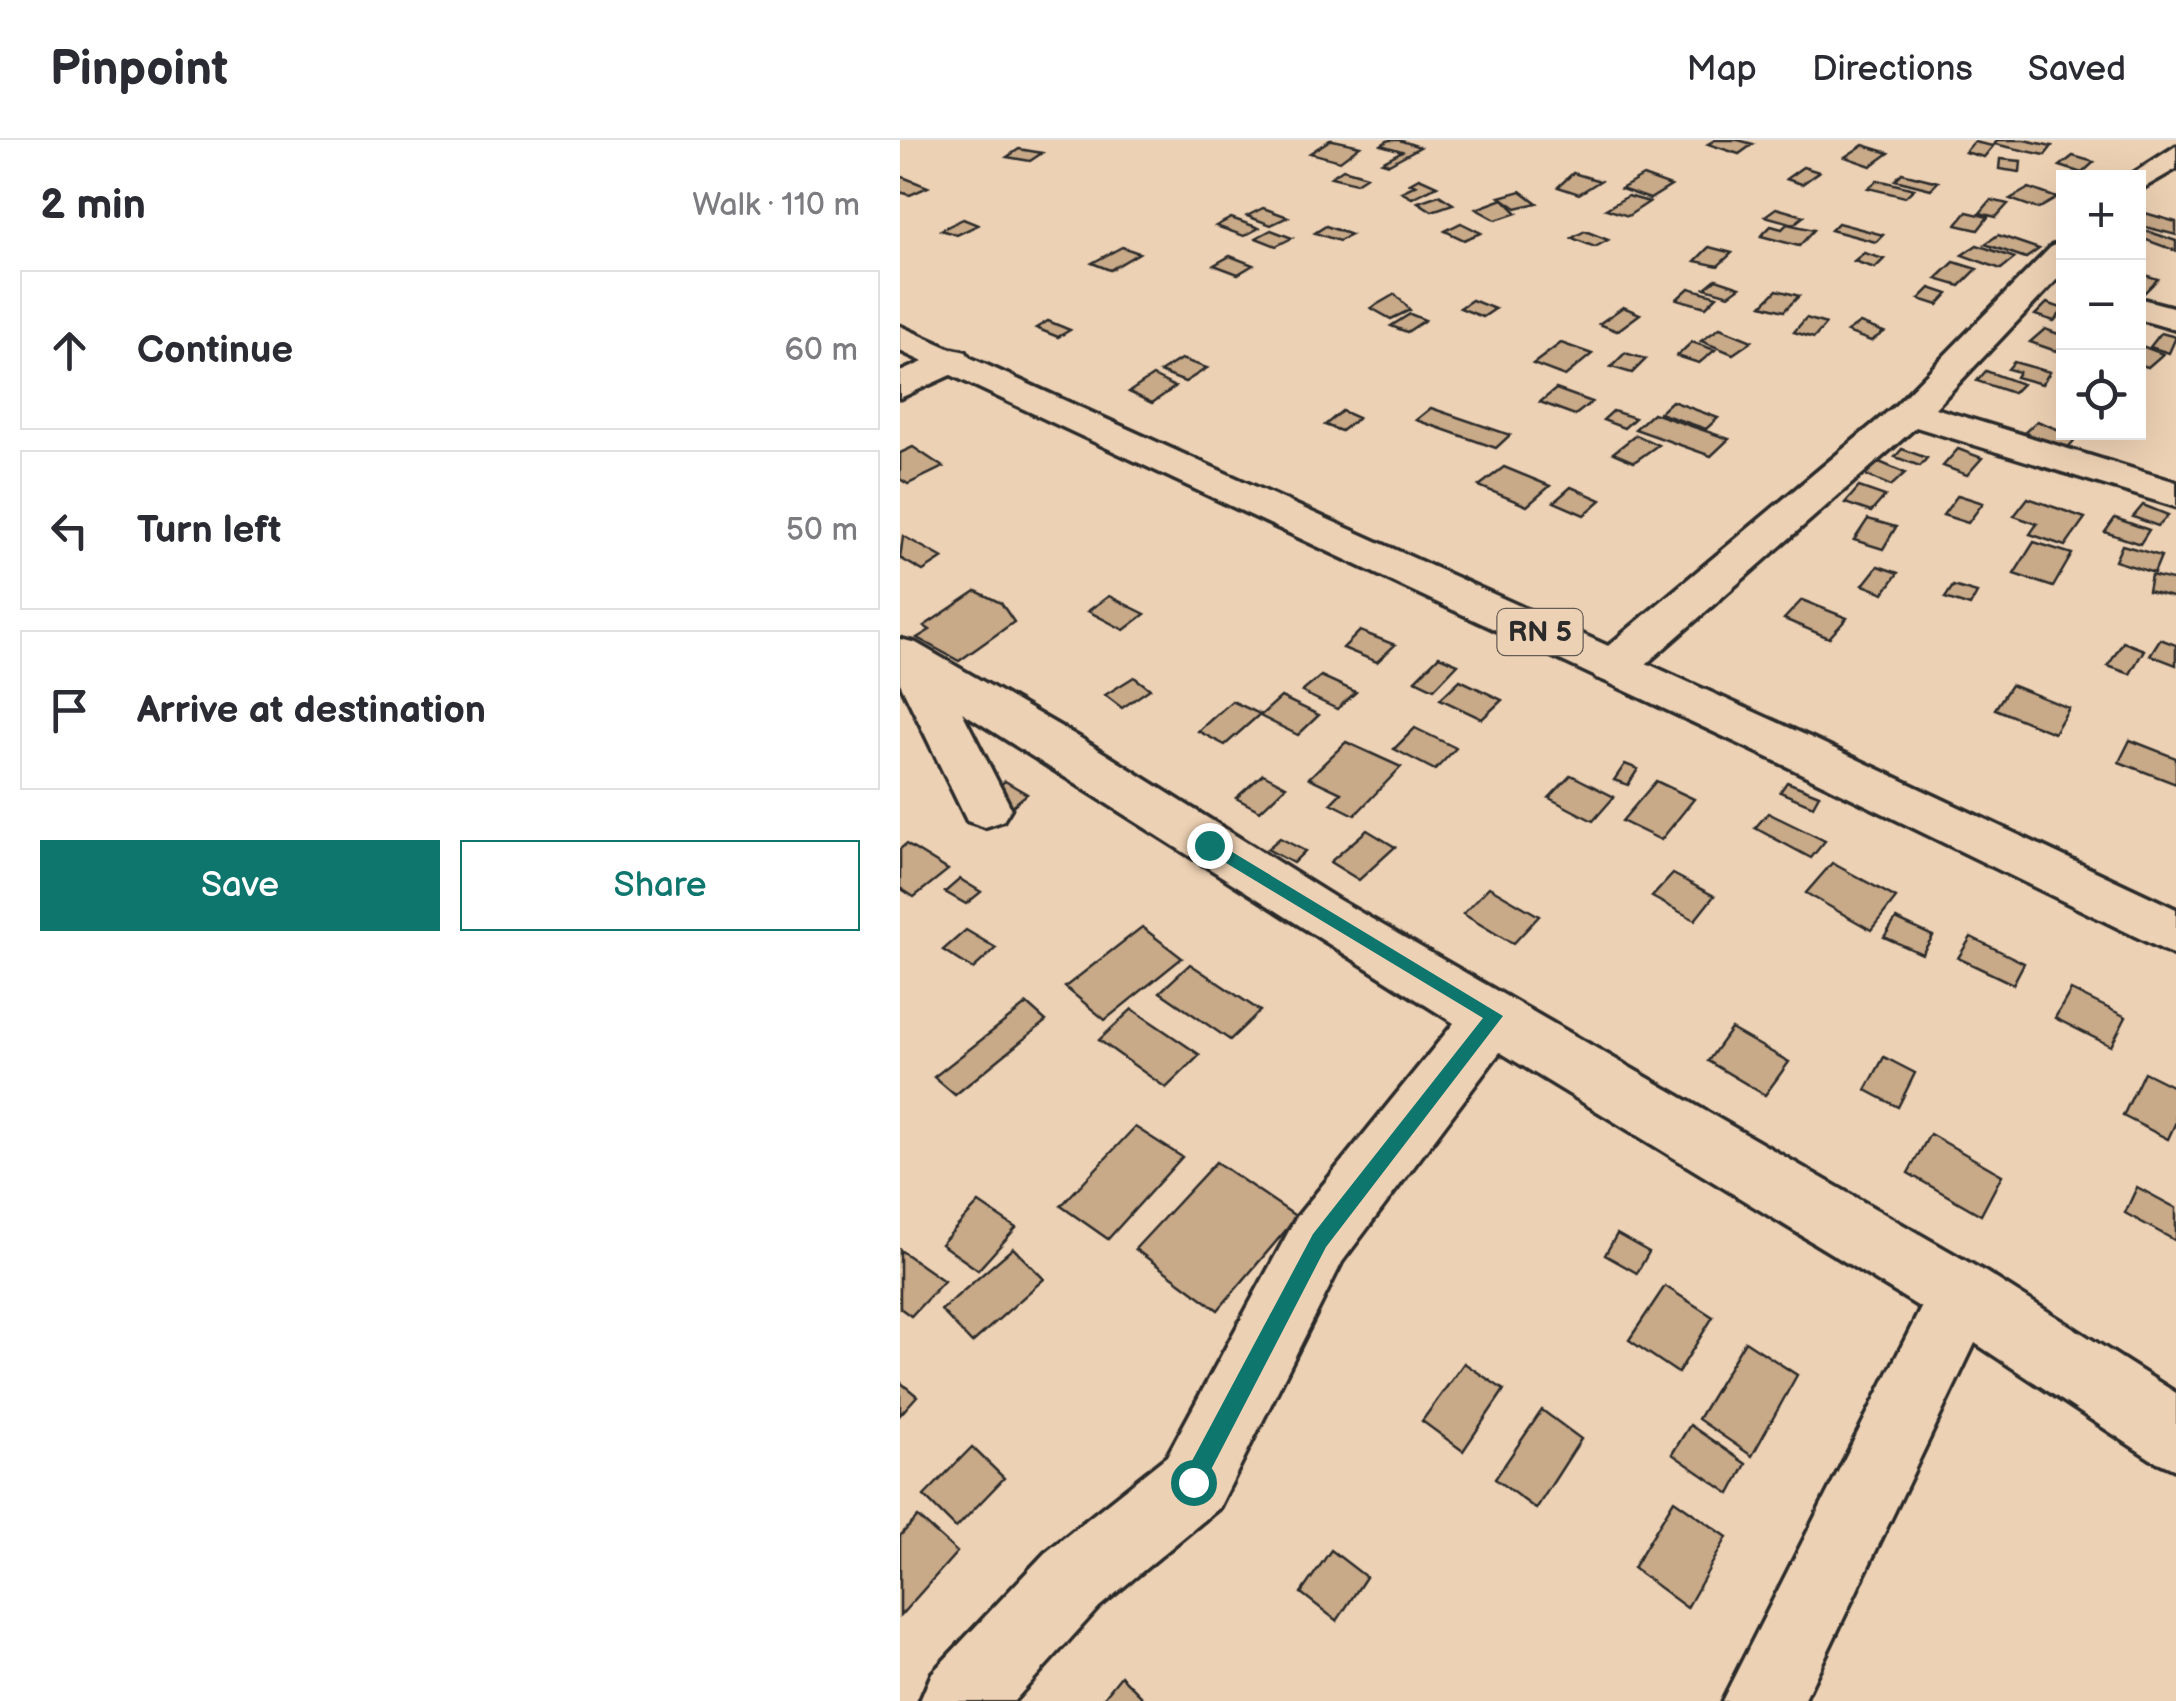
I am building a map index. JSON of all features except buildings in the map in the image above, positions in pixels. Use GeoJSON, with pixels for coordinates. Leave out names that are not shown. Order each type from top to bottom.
{"type":"FeatureCollection","features":[{"type":"Feature","properties":{"kind":"street"},"geometry":{"type":"LineString","coordinates":[[2146,176],[2176,155]]}},
{"type":"Feature","properties":{"kind":"street"},"geometry":{"type":"LineString","coordinates":[[1614,666],[1910,413],[2055,272]]}},
{"type":"Feature","properties":{"kind":"street"},"geometry":{"type":"LineString","coordinates":[[2146,310],[2176,319]]}},
{"type":"Feature","properties":{"kind":"street","name":"RN 5"},"geometry":{"type":"LineString","coordinates":[[900,337],[1614,666],[2176,934]]}},
{"type":"Feature","properties":{"kind":"street"},"geometry":{"type":"LineString","coordinates":[[900,388],[953,360]]}},
{"type":"Feature","properties":{"kind":"street"},"geometry":{"type":"LineString","coordinates":[[1910,413],[2176,494]]}},
{"type":"Feature","properties":{"kind":"street"},"geometry":{"type":"LineString","coordinates":[[907,659],[985,808]]}},
{"type":"Feature","properties":{"kind":"street"},"geometry":{"type":"LineString","coordinates":[[907,659],[1060,748],[1318,914],[1963,1296],[2176,1434]]}},
{"type":"Feature","properties":{"kind":"street"},"geometry":{"type":"LineString","coordinates":[[960,1701],[1060,1592],[1193,1482],[1320,1240],[1494,1016]]}},
{"type":"Feature","properties":{"kind":"street"},"geometry":{"type":"LineString","coordinates":[[1762,1701],[1963,1296]]}},
{"type":"Feature","properties":{"kind":"route"},"geometry":{"type":"LineString","coordinates":[[1193,1482],[1320,1240],[1494,1016],[1318,914],[1209,845]]}}]}
